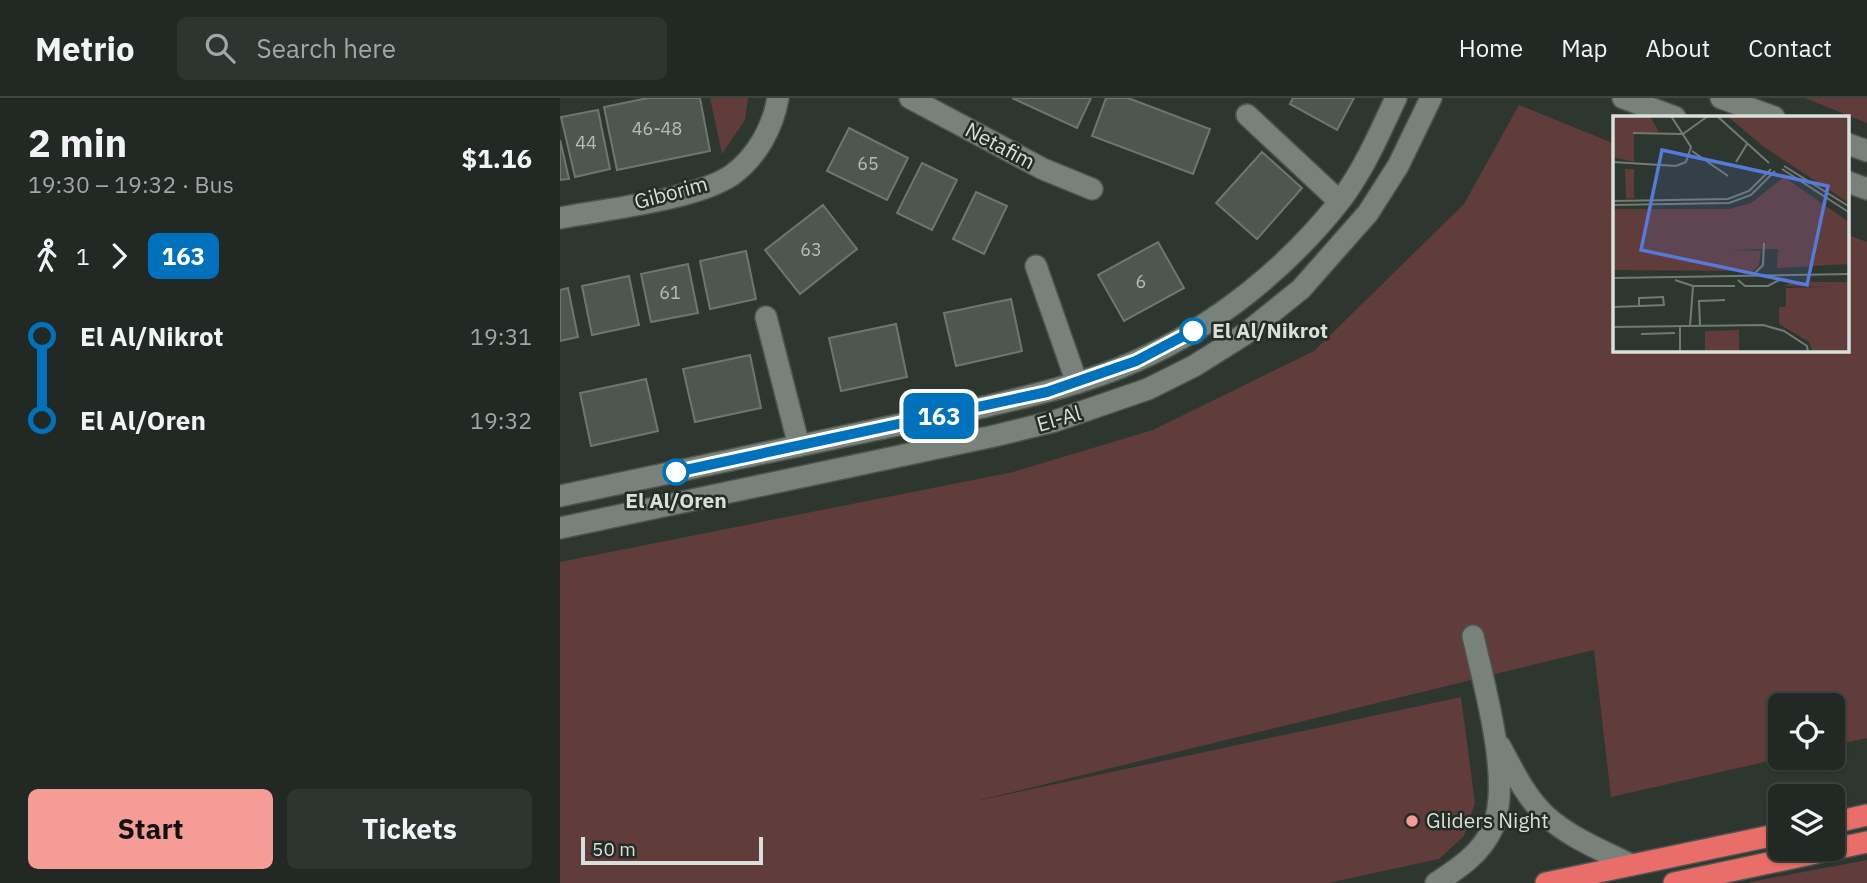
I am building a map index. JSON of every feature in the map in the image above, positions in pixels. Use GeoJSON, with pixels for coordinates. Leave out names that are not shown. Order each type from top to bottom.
{"type":"FeatureCollection","features":[{"type":"Feature","properties":{"kind":"highway"},"geometry":{"type":"LineString","coordinates":[[1845,820],[1867,815]]}},
{"type":"Feature","properties":{"kind":"highway"},"geometry":{"type":"LineString","coordinates":[[1546,883],[1768,836]]}},
{"type":"Feature","properties":{"kind":"highway"},"geometry":{"type":"LineString","coordinates":[[1674,883],[1867,842]]}},
{"type":"Feature","properties":{"kind":"street","name":"Giborim"},"geometry":{"type":"LineString","coordinates":[[560,218],[691,192],[732,175],[758,149],[775,114],[778,98]]}},
{"type":"Feature","properties":{"kind":"street","name":"Netafim"},"geometry":{"type":"LineString","coordinates":[[910,98],[1042,169],[1093,189]]}},
{"type":"Feature","properties":{"kind":"street","name":"El-Al"},"geometry":{"type":"LineString","coordinates":[[560,496],[988,406],[1077,383],[1136,361],[1178,340],[1228,309],[1280,267],[1339,201],[1371,152],[1396,98]]}},
{"type":"Feature","properties":{"kind":"street","name":"El-Al"},"geometry":{"type":"LineString","coordinates":[[560,528],[994,436],[1055,421],[1148,389],[1194,366],[1245,334],[1301,289],[1368,214],[1398,166],[1431,98]]}},
{"type":"Feature","properties":{"kind":"street"},"geometry":{"type":"LineString","coordinates":[[1623,98],[1672,116]]}},
{"type":"Feature","properties":{"kind":"street"},"geometry":{"type":"LineString","coordinates":[[1721,98],[1771,116]]}},
{"type":"Feature","properties":{"kind":"street"},"geometry":{"type":"LineString","coordinates":[[1247,116],[1339,201]]}},
{"type":"Feature","properties":{"kind":"street"},"geometry":{"type":"LineString","coordinates":[[1850,145],[1867,151]]}},
{"type":"Feature","properties":{"kind":"street"},"geometry":{"type":"LineString","coordinates":[[1850,183],[1867,189]]}},
{"type":"Feature","properties":{"kind":"street"},"geometry":{"type":"LineString","coordinates":[[1035,266],[1077,383]]}},
{"type":"Feature","properties":{"kind":"street"},"geometry":{"type":"LineString","coordinates":[[766,317],[799,446]]}},
{"type":"Feature","properties":{"kind":"street"},"geometry":{"type":"LineString","coordinates":[[1436,883],[1477,853],[1493,827],[1499,803],[1494,735],[1473,636]]}},
{"type":"Feature","properties":{"kind":"street"},"geometry":{"type":"LineString","coordinates":[[1494,735],[1522,788],[1545,815],[1571,835],[1631,865]]}},
{"type":"Feature","properties":{"kind":"shaded area"},"geometry":{"type":"Polygon","coordinates":[[[710,98],[748,98],[745,120],[722,154],[710,98]]]}},
{"type":"Feature","properties":{"kind":"shaded area"},"geometry":{"type":"Polygon","coordinates":[[[1805,98],[1867,98],[1867,123],[1805,98]]]}},
{"type":"Feature","properties":{"kind":"shaded area"},"geometry":{"type":"Polygon","coordinates":[[[1519,105],[1613,143],[1613,352],[1850,352],[1850,236],[1867,242],[1867,738],[1845,743],[1845,693],[1768,693],[1768,761],[1611,797],[1594,650],[972,802],[1461,697],[1475,803],[1464,836],[1439,859],[1328,883],[560,883],[560,562],[1013,472],[1153,430],[1314,351],[1464,204],[1519,105]]]}},
{"type":"Feature","properties":{"kind":"shaded area"},"geometry":{"type":"Polygon","coordinates":[[[1867,860],[1867,883],[1749,883],[1750,882],[1867,860]]]}},
{"type":"Feature","properties":{"kind":"building"},"geometry":{"type":"Polygon","coordinates":[[[648,98],[700,98],[710,151],[617,170],[604,107],[648,98]]]}},
{"type":"Feature","properties":{"kind":"building"},"geometry":{"type":"Polygon","coordinates":[[[1012,98],[1091,98],[1077,128],[1012,98]]]}},
{"type":"Feature","properties":{"kind":"building"},"geometry":{"type":"Polygon","coordinates":[[[1106,98],[1128,98],[1210,129],[1193,174],[1092,136],[1106,98]]]}},
{"type":"Feature","properties":{"kind":"building"},"geometry":{"type":"Polygon","coordinates":[[[1293,98],[1354,98],[1337,130],[1290,104],[1293,98]]]}},
{"type":"Feature","properties":{"kind":"building"},"geometry":{"type":"Polygon","coordinates":[[[598,110],[610,169],[575,177],[561,117],[598,110]]]}},
{"type":"Feature","properties":{"kind":"building"},"geometry":{"type":"Polygon","coordinates":[[[849,128],[908,158],[887,200],[827,171],[849,128]]]}},
{"type":"Feature","properties":{"kind":"building"},"geometry":{"type":"Polygon","coordinates":[[[560,140],[569,179],[560,180],[560,140]]]}},
{"type":"Feature","properties":{"kind":"building"},"geometry":{"type":"Polygon","coordinates":[[[1262,152],[1302,188],[1257,239],[1216,203],[1262,152]]]}},
{"type":"Feature","properties":{"kind":"building"},"geometry":{"type":"Polygon","coordinates":[[[922,163],[957,180],[932,230],[897,213],[922,163]]]}},
{"type":"Feature","properties":{"kind":"building"},"geometry":{"type":"Polygon","coordinates":[[[976,192],[1007,206],[984,254],[953,239],[976,192]]]}},
{"type":"Feature","properties":{"kind":"building"},"geometry":{"type":"Polygon","coordinates":[[[823,205],[857,249],[800,294],[765,250],[823,205]]]}},
{"type":"Feature","properties":{"kind":"building"},"geometry":{"type":"Polygon","coordinates":[[[1158,242],[1184,288],[1124,321],[1098,275],[1158,242]]]}},
{"type":"Feature","properties":{"kind":"building"},"geometry":{"type":"Polygon","coordinates":[[[746,251],[756,299],[710,309],[700,261],[746,251]]]}},
{"type":"Feature","properties":{"kind":"building"},"geometry":{"type":"Polygon","coordinates":[[[688,264],[698,313],[651,322],[641,274],[688,264]]]}},
{"type":"Feature","properties":{"kind":"building"},"geometry":{"type":"Polygon","coordinates":[[[629,276],[639,325],[592,335],[582,286],[629,276]]]}},
{"type":"Feature","properties":{"kind":"building"},"geometry":{"type":"Polygon","coordinates":[[[568,288],[578,337],[560,341],[560,290],[568,288]]]}},
{"type":"Feature","properties":{"kind":"building"},"geometry":{"type":"Polygon","coordinates":[[[1011,299],[1022,351],[956,366],[944,313],[1011,299]]]}},
{"type":"Feature","properties":{"kind":"building"},"geometry":{"type":"Polygon","coordinates":[[[896,324],[907,377],[841,391],[829,338],[896,324]]]}},
{"type":"Feature","properties":{"kind":"building"},"geometry":{"type":"Polygon","coordinates":[[[750,355],[761,408],[695,422],[683,369],[750,355]]]}},
{"type":"Feature","properties":{"kind":"building"},"geometry":{"type":"Polygon","coordinates":[[[646,379],[658,431],[591,446],[580,393],[646,379]]]}},
{"type":"Feature","properties":{"kind":"bus line","name":"163"},"geometry":{"type":"LineString","coordinates":[[676,472],[1047,392],[1136,361],[1193,331]]}},
{"type":"Feature","properties":{"kind":"place","name":"El Al/Nikrot"},"geometry":{"type":"Point","coordinates":[1193,331]}},
{"type":"Feature","properties":{"kind":"place","name":"El Al/Oren"},"geometry":{"type":"Point","coordinates":[676,472]}},
{"type":"Feature","properties":{"kind":"place","name":"Gliders Night"},"geometry":{"type":"Point","coordinates":[1412,821]}}]}
